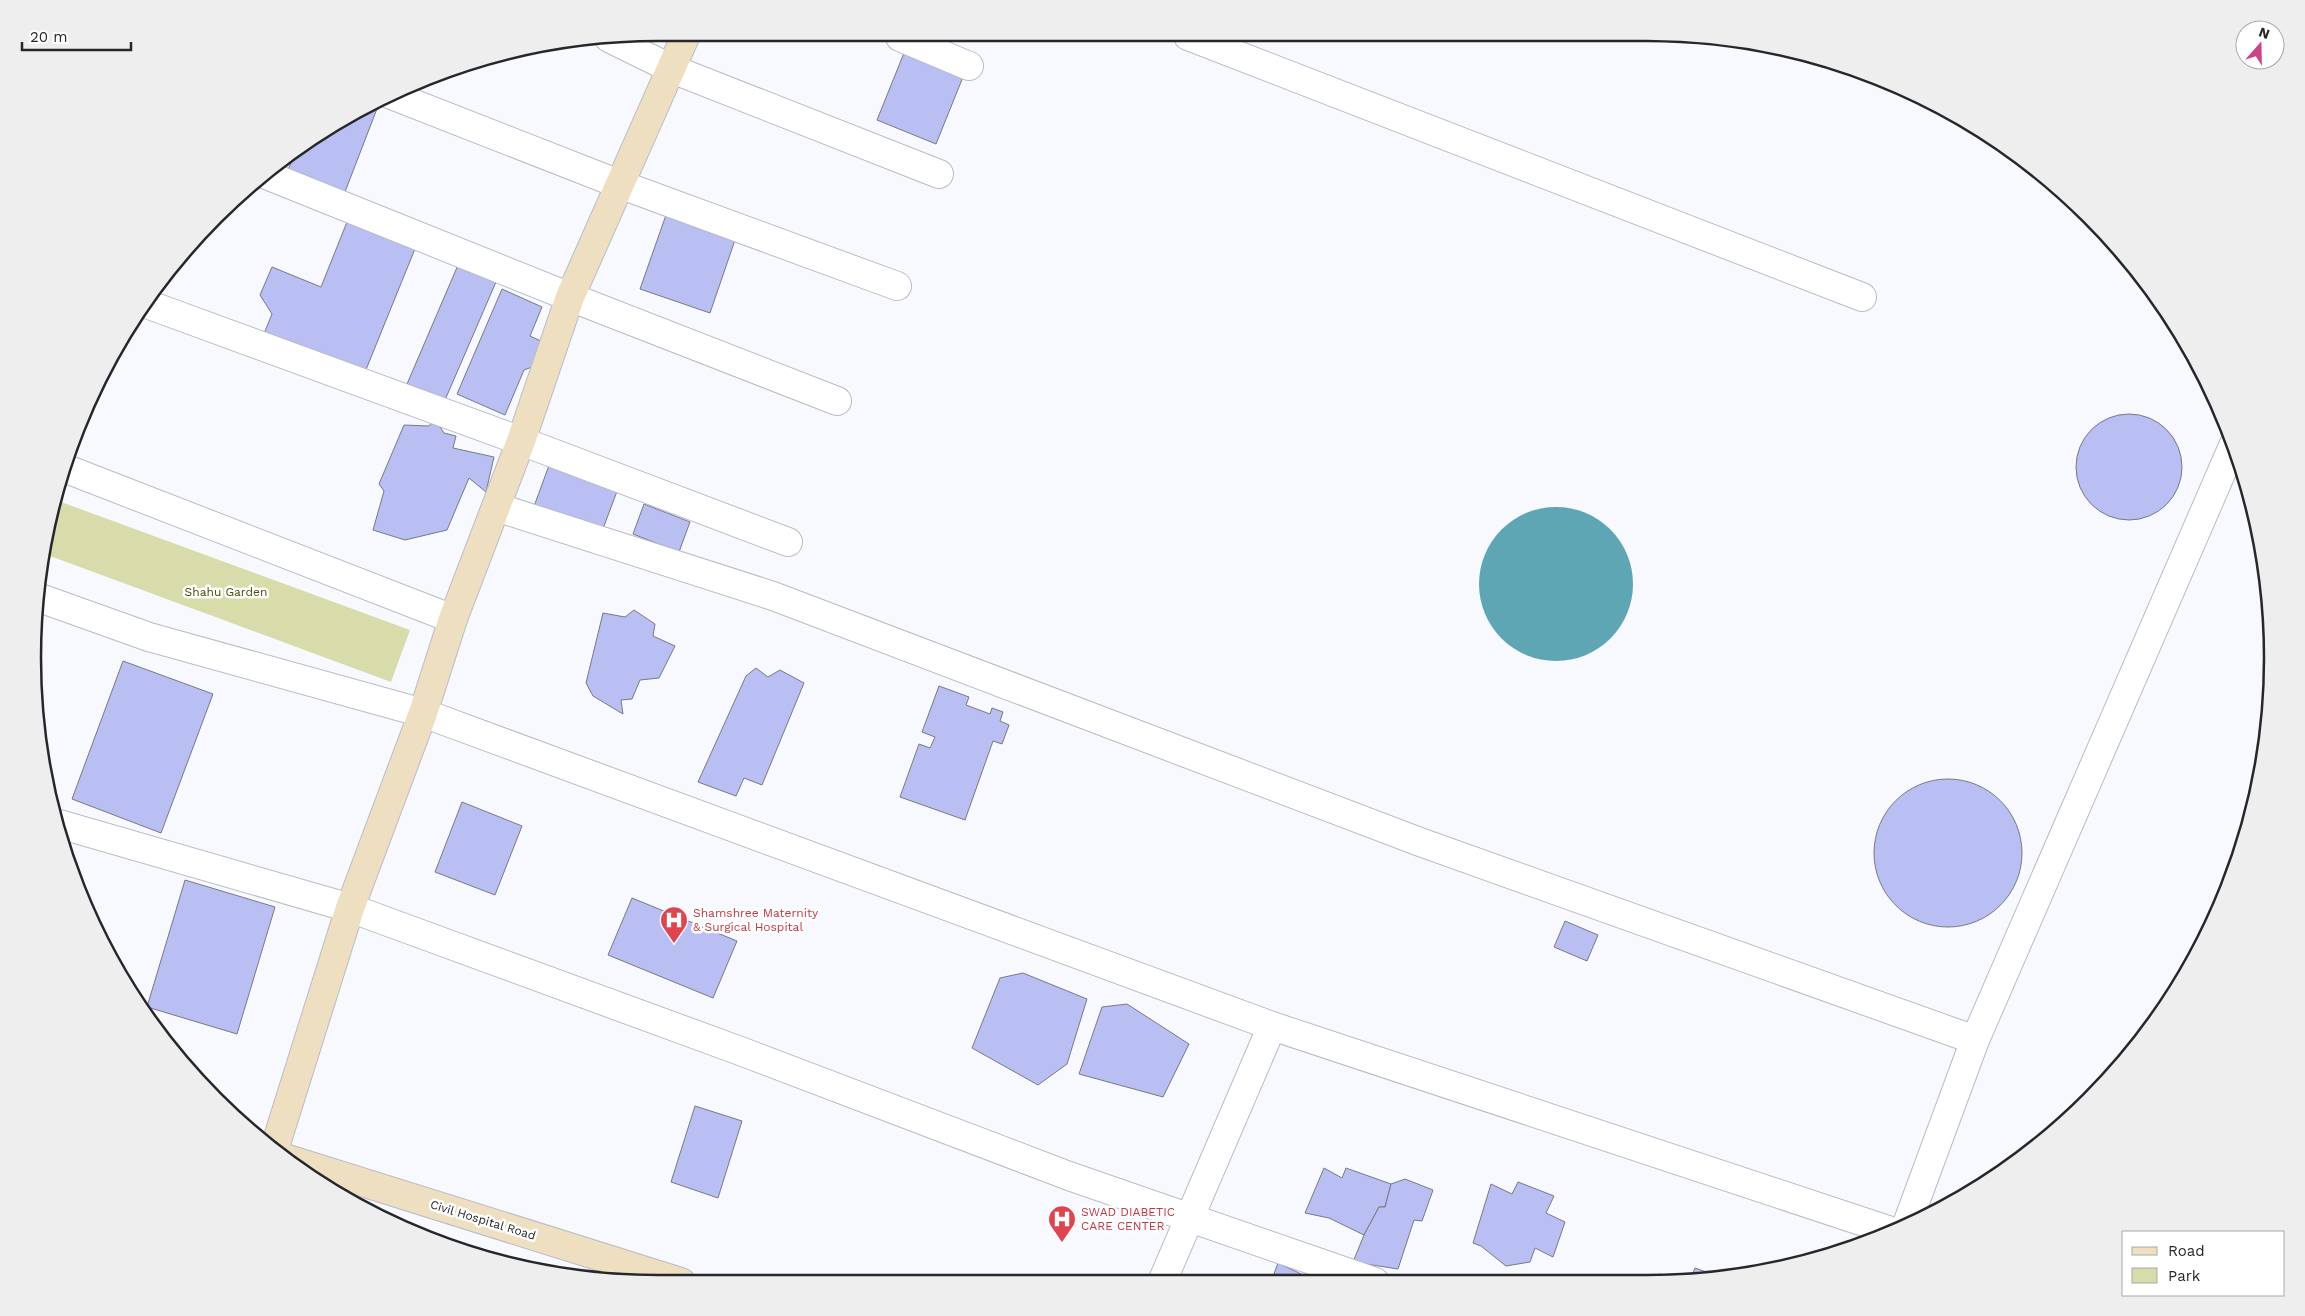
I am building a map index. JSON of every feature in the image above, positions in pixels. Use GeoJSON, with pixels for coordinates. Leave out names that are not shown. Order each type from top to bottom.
{"type":"FeatureCollection","features":[{"type":"Feature","properties":{"kind":"street"},"geometry":{"type":"LineString","coordinates":[[277,1142],[350,908],[423,713],[453,619],[521,441],[570,297],[684,41]]}},
{"type":"Feature","properties":{"kind":"street"},"geometry":{"type":"LineString","coordinates":[[910,41],[969,66]]}},
{"type":"Feature","properties":{"kind":"street"},"geometry":{"type":"LineString","coordinates":[[1201,41],[1862,297]]}},
{"type":"Feature","properties":{"kind":"street"},"geometry":{"type":"LineString","coordinates":[[619,43],[672,69],[939,174]]}},
{"type":"Feature","properties":{"kind":"street"},"geometry":{"type":"LineString","coordinates":[[400,98],[619,184],[897,286]]}},
{"type":"Feature","properties":{"kind":"street"},"geometry":{"type":"LineString","coordinates":[[272,177],[570,297],[837,401]]}},
{"type":"Feature","properties":{"kind":"street"},"geometry":{"type":"LineString","coordinates":[[152,306],[521,441],[788,542]]}},
{"type":"Feature","properties":{"kind":"street"},"geometry":{"type":"LineString","coordinates":[[1910,1216],[1975,1040],[2229,455]]}},
{"type":"Feature","properties":{"kind":"street"},"geometry":{"type":"LineString","coordinates":[[71,471],[453,619]]}},
{"type":"Feature","properties":{"kind":"street"},"geometry":{"type":"LineString","coordinates":[[496,507],[773,596],[1420,842],[1975,1040]]}},
{"type":"Feature","properties":{"kind":"street"},"geometry":{"type":"LineString","coordinates":[[45,600],[149,637],[423,713],[1272,1026],[1882,1228]]}},
{"type":"Feature","properties":{"kind":"street"},"geometry":{"type":"LineString","coordinates":[[64,826],[350,908],[733,1048],[1069,1176],[1355,1275]]}},
{"type":"Feature","properties":{"kind":"street"},"geometry":{"type":"LineString","coordinates":[[1165,1275],[1272,1026]]}},
{"type":"Feature","properties":{"kind":"street","name":"Civil Hospital Road"},"geometry":{"type":"LineString","coordinates":[[307,1165],[659,1275]]}},
{"type":"Feature","properties":{"kind":"green space","name":"Shahu Garden"},"geometry":{"type":"Polygon","coordinates":[[[61,502],[410,630],[391,682],[50,556],[61,502]]]}},
{"type":"Feature","properties":{"kind":"water"},"geometry":{"type":"Polygon","coordinates":[[[1556,507],[1585,513],[1599,520],[1610,530],[1620,541],[1627,555],[1633,584],[1627,613],[1620,627],[1610,638],[1599,648],[1585,655],[1556,661],[1527,655],[1513,648],[1502,638],[1492,627],[1485,613],[1479,584],[1485,555],[1492,541],[1502,530],[1513,520],[1527,513],[1556,507]]]}},
{"type":"Feature","properties":{"kind":"building"},"geometry":{"type":"Polygon","coordinates":[[[906,48],[965,72],[936,144],[877,120],[906,48]]]}},
{"type":"Feature","properties":{"kind":"building"},"geometry":{"type":"Polygon","coordinates":[[[377,109],[343,197],[286,175],[291,163],[315,145],[377,109]]]}},
{"type":"Feature","properties":{"kind":"building"},"geometry":{"type":"Polygon","coordinates":[[[351,212],[419,239],[363,377],[263,336],[272,314],[260,295],[272,267],[321,287],[351,212]]]}},
{"type":"Feature","properties":{"kind":"building"},"geometry":{"type":"Polygon","coordinates":[[[666,215],[735,240],[710,313],[640,289],[666,215]]]}},
{"type":"Feature","properties":{"kind":"building"},"geometry":{"type":"Polygon","coordinates":[[[458,265],[496,282],[445,400],[407,384],[458,265]]]}},
{"type":"Feature","properties":{"kind":"building"},"geometry":{"type":"Polygon","coordinates":[[[502,289],[542,307],[530,336],[543,342],[532,367],[524,370],[505,415],[457,394],[502,289]]]}},
{"type":"Feature","properties":{"kind":"building"},"geometry":{"type":"Polygon","coordinates":[[[2129,414],[2149,418],[2167,429],[2178,447],[2182,467],[2178,487],[2167,505],[2149,516],[2129,520],[2109,516],[2091,505],[2080,487],[2076,467],[2080,447],[2091,429],[2109,418],[2129,414]]]}},
{"type":"Feature","properties":{"kind":"building"},"geometry":{"type":"Polygon","coordinates":[[[435,419],[444,433],[456,436],[453,448],[494,457],[486,492],[469,478],[447,530],[405,540],[373,530],[384,491],[379,484],[404,425],[429,426],[435,419]]]}},
{"type":"Feature","properties":{"kind":"building"},"geometry":{"type":"Polygon","coordinates":[[[551,460],[619,486],[601,534],[533,509],[551,460]]]}},
{"type":"Feature","properties":{"kind":"building"},"geometry":{"type":"Polygon","coordinates":[[[644,504],[690,522],[679,552],[633,534],[644,504]]]}},
{"type":"Feature","properties":{"kind":"building"},"geometry":{"type":"Polygon","coordinates":[[[634,610],[655,624],[653,636],[675,646],[659,678],[640,680],[632,699],[621,700],[623,714],[593,696],[586,683],[603,613],[625,617],[634,610]]]}},
{"type":"Feature","properties":{"kind":"building"},"geometry":{"type":"Polygon","coordinates":[[[123,661],[213,694],[161,833],[72,799],[123,661]]]}},
{"type":"Feature","properties":{"kind":"building"},"geometry":{"type":"Polygon","coordinates":[[[756,668],[768,677],[780,670],[804,683],[762,785],[744,778],[736,796],[698,782],[746,676],[756,668]]]}},
{"type":"Feature","properties":{"kind":"building"},"geometry":{"type":"Polygon","coordinates":[[[939,686],[969,697],[966,705],[990,714],[992,708],[1003,712],[1000,721],[1009,725],[1002,744],[993,741],[965,820],[900,797],[919,744],[930,748],[935,737],[922,732],[939,686]]]}},
{"type":"Feature","properties":{"kind":"building"},"geometry":{"type":"Polygon","coordinates":[[[1948,779],[1976,785],[2000,801],[2016,825],[2022,853],[2016,881],[2000,905],[1976,921],[1948,927],[1920,921],[1896,905],[1880,881],[1874,853],[1880,825],[1896,801],[1920,785],[1948,779]]]}},
{"type":"Feature","properties":{"kind":"building"},"geometry":{"type":"Polygon","coordinates":[[[462,802],[522,826],[495,895],[435,872],[462,802]]]}},
{"type":"Feature","properties":{"kind":"building"},"geometry":{"type":"Polygon","coordinates":[[[185,880],[275,907],[237,1034],[150,1008],[148,1005],[185,880]]]}},
{"type":"Feature","properties":{"kind":"building"},"geometry":{"type":"Polygon","coordinates":[[[632,898],[737,941],[713,998],[608,955],[632,898]]]}},
{"type":"Feature","properties":{"kind":"building"},"geometry":{"type":"Polygon","coordinates":[[[1565,921],[1598,935],[1587,961],[1554,947],[1565,921]]]}},
{"type":"Feature","properties":{"kind":"building"},"geometry":{"type":"Polygon","coordinates":[[[1023,973],[1087,999],[1067,1064],[1038,1085],[972,1048],[1000,978],[1023,973]]]}},
{"type":"Feature","properties":{"kind":"building"},"geometry":{"type":"Polygon","coordinates":[[[1127,1004],[1189,1044],[1163,1097],[1079,1074],[1102,1007],[1127,1004]]]}},
{"type":"Feature","properties":{"kind":"building"},"geometry":{"type":"Polygon","coordinates":[[[695,1106],[742,1121],[718,1198],[671,1182],[695,1106]]]}},
{"type":"Feature","properties":{"kind":"building"},"geometry":{"type":"Polygon","coordinates":[[[1324,1168],[1342,1178],[1346,1168],[1391,1184],[1385,1207],[1379,1207],[1364,1235],[1329,1218],[1305,1213],[1324,1168]]]}},
{"type":"Feature","properties":{"kind":"building"},"geometry":{"type":"Polygon","coordinates":[[[1405,1179],[1433,1190],[1422,1221],[1414,1220],[1398,1269],[1353,1262],[1364,1235],[1379,1207],[1385,1207],[1391,1184],[1405,1179]]]}},
{"type":"Feature","properties":{"kind":"building"},"geometry":{"type":"Polygon","coordinates":[[[1518,1182],[1554,1196],[1546,1213],[1565,1222],[1553,1257],[1535,1248],[1530,1262],[1506,1266],[1481,1246],[1473,1243],[1491,1184],[1512,1194],[1518,1182]]]}},
{"type":"Feature","properties":{"kind":"building"},"geometry":{"type":"Polygon","coordinates":[[[1278,1263],[1303,1275],[1274,1275],[1278,1263]]]}},
{"type":"Feature","properties":{"kind":"building"},"geometry":{"type":"Polygon","coordinates":[[[1695,1268],[1704,1271],[1693,1272],[1695,1268]]]}},
{"type":"Feature","properties":{"kind":"place","name":"Shamshree Maternity & Surgical Hospital"},"geometry":{"type":"Point","coordinates":[674,944]}},
{"type":"Feature","properties":{"kind":"place","name":"SWAD DIABETIC CARE CENTER"},"geometry":{"type":"Point","coordinates":[1062,1243]}}]}
